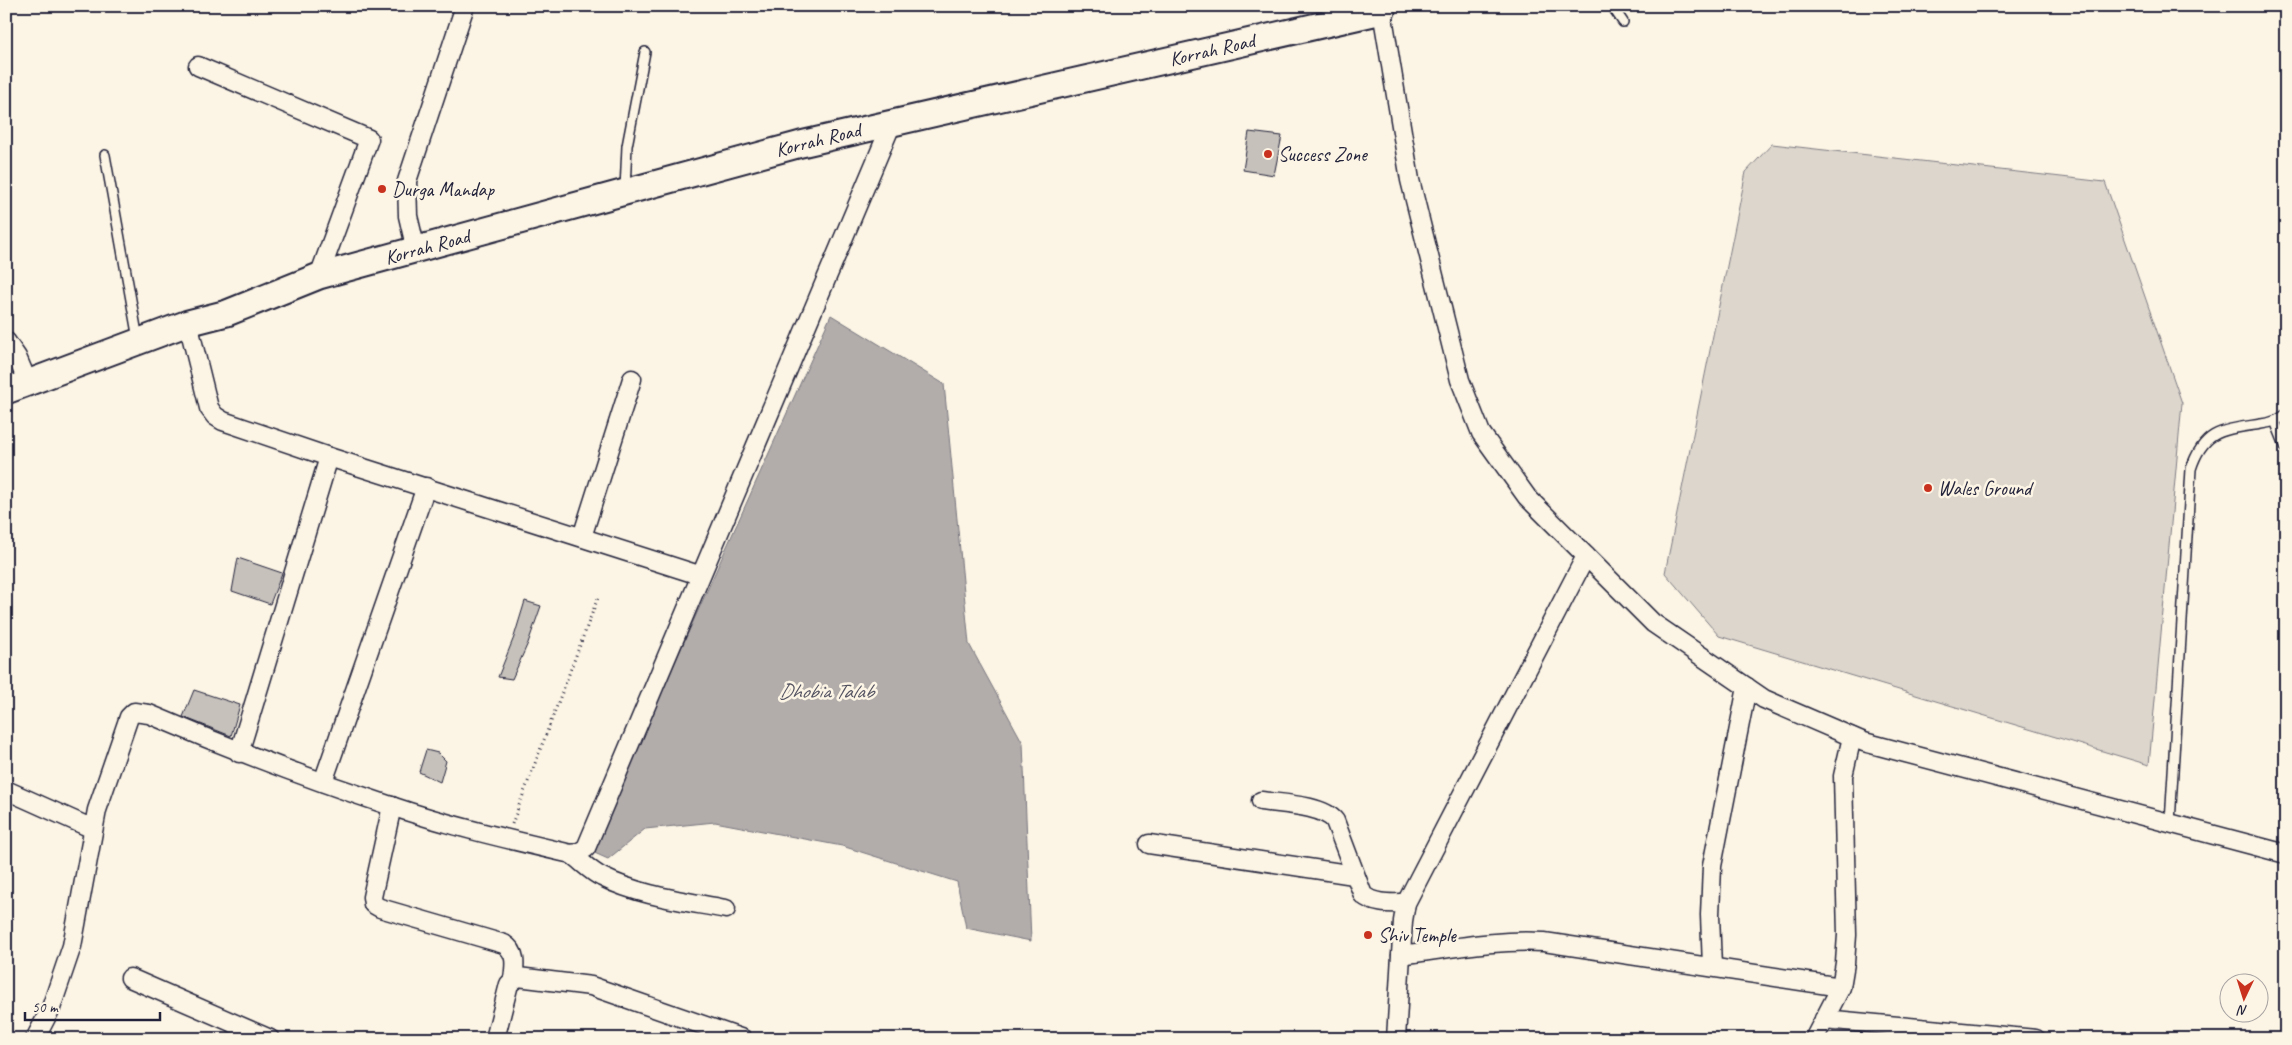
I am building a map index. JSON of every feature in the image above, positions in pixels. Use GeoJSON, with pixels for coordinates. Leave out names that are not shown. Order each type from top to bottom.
{"type":"FeatureCollection","features":[{"type":"Feature","properties":{"kind":"main road","name":"Korrah Road"},"geometry":{"type":"LineString","coordinates":[[17,387],[188,323],[227,313],[257,302],[319,276],[801,144],[1382,9]]}},
{"type":"Feature","properties":{"kind":"street"},"geometry":{"type":"LineString","coordinates":[[416,250],[408,216],[407,181],[465,6]]}},
{"type":"Feature","properties":{"kind":"street"},"geometry":{"type":"LineString","coordinates":[[1382,9],[1410,180],[1460,380],[1481,433],[1528,497],[1653,623],[1764,699],[1852,737],[2286,854]]}},
{"type":"Feature","properties":{"kind":"street"},"geometry":{"type":"LineString","coordinates":[[198,66],[368,140],[319,276]]}},
{"type":"Feature","properties":{"kind":"street"},"geometry":{"type":"LineString","coordinates":[[571,854],[582,851],[589,843],[699,575],[892,122]]}},
{"type":"Feature","properties":{"kind":"street"},"geometry":{"type":"LineString","coordinates":[[188,323],[209,408],[215,416],[223,421],[329,457],[699,575]]}},
{"type":"Feature","properties":{"kind":"street"},"geometry":{"type":"LineString","coordinates":[[6,341],[17,357],[17,387]]}},
{"type":"Feature","properties":{"kind":"street"},"geometry":{"type":"LineString","coordinates":[[582,537],[632,379]]}},
{"type":"Feature","properties":{"kind":"street"},"geometry":{"type":"LineString","coordinates":[[239,753],[329,457]]}},
{"type":"Feature","properties":{"kind":"street"},"geometry":{"type":"LineString","coordinates":[[323,782],[426,487]]}},
{"type":"Feature","properties":{"kind":"street"},"geometry":{"type":"LineString","coordinates":[[1396,1039],[1406,903],[1413,886],[1586,556]]}},
{"type":"Feature","properties":{"kind":"street"},"geometry":{"type":"LineString","coordinates":[[1712,967],[1710,915],[1712,866],[1746,686]]}},
{"type":"Feature","properties":{"kind":"street"},"geometry":{"type":"LineString","coordinates":[[35,1039],[51,1008],[72,946],[97,810],[131,714],[138,712],[149,714],[239,753],[392,806],[571,854],[601,877],[614,882],[653,894],[726,909]]}},
{"type":"Feature","properties":{"kind":"street"},"geometry":{"type":"LineString","coordinates":[[1814,1039],[1841,987],[1847,935],[1843,776],[1852,737]]}},
{"type":"Feature","properties":{"kind":"street"},"geometry":{"type":"LineString","coordinates":[[6,790],[93,829]]}},
{"type":"Feature","properties":{"kind":"street"},"geometry":{"type":"LineString","coordinates":[[1262,801],[1320,810],[1332,816],[1336,821],[1359,888],[1367,899],[1379,902],[1406,903]]}},
{"type":"Feature","properties":{"kind":"street"},"geometry":{"type":"LineString","coordinates":[[392,806],[372,897],[373,904],[380,908],[504,944],[511,949],[514,957],[513,979],[506,992],[495,1039]]}},
{"type":"Feature","properties":{"kind":"street"},"geometry":{"type":"LineString","coordinates":[[1149,844],[1354,875]]}},
{"type":"Feature","properties":{"kind":"street"},"geometry":{"type":"LineString","coordinates":[[1401,955],[1520,940],[1575,945],[1841,987]]}},
{"type":"Feature","properties":{"kind":"street"},"geometry":{"type":"LineString","coordinates":[[130,978],[270,1039]]}},
{"type":"Feature","properties":{"kind":"street"},"geometry":{"type":"LineString","coordinates":[[513,979],[529,978],[591,986],[743,1039]]}},
{"type":"Feature","properties":{"kind":"street"},"geometry":{"type":"LineString","coordinates":[[1824,1019],[2036,1039]]}},
{"type":"Feature","properties":{"kind":"lane"},"geometry":{"type":"LineString","coordinates":[[1612,6],[1622,22]]}},
{"type":"Feature","properties":{"kind":"lane"},"geometry":{"type":"LineString","coordinates":[[625,192],[627,146],[645,52]]}},
{"type":"Feature","properties":{"kind":"lane"},"geometry":{"type":"LineString","coordinates":[[104,155],[139,341]]}},
{"type":"Feature","properties":{"kind":"lane"},"geometry":{"type":"LineString","coordinates":[[2170,823],[2191,469],[2202,446],[2216,433],[2275,421],[2286,414]]}},
{"type":"Feature","properties":{"kind":"lane"},"geometry":{"type":"LineString","coordinates":[[2275,421],[2286,448]]}},
{"type":"Feature","properties":{"kind":"path"},"geometry":{"type":"LineString","coordinates":[[506,838],[598,595]]}},
{"type":"Feature","properties":{"kind":"shaded area","name":"Wales Ground"},"geometry":{"type":"Polygon","coordinates":[[[1772,144],[2105,182],[2182,403],[2149,765],[1719,636],[1665,573],[1746,172],[1772,144]]]}},
{"type":"Feature","properties":{"kind":"water","name":"Dhobia Talab"},"geometry":{"type":"Polygon","coordinates":[[[831,315],[944,384],[969,644],[1023,743],[1031,941],[966,928],[957,882],[842,846],[715,822],[645,829],[608,859],[590,851],[831,315]]]}},
{"type":"Feature","properties":{"kind":"building"},"geometry":{"type":"Polygon","coordinates":[[[1249,132],[1282,136],[1274,175],[1243,170],[1249,132]]]}},
{"type":"Feature","properties":{"kind":"building"},"geometry":{"type":"Polygon","coordinates":[[[238,558],[282,573],[270,604],[232,591],[238,558]]]}},
{"type":"Feature","properties":{"kind":"building"},"geometry":{"type":"Polygon","coordinates":[[[525,601],[541,606],[528,643],[512,679],[498,677],[514,637],[525,601]]]}},
{"type":"Feature","properties":{"kind":"building"},"geometry":{"type":"Polygon","coordinates":[[[194,690],[240,705],[231,736],[183,717],[194,690]]]}},
{"type":"Feature","properties":{"kind":"building"},"geometry":{"type":"Polygon","coordinates":[[[426,750],[438,753],[446,761],[440,782],[419,772],[426,750]]]}},
{"type":"Feature","properties":{"kind":"place","name":"Success Zone"},"geometry":{"type":"Point","coordinates":[1268,154]}},
{"type":"Feature","properties":{"kind":"place","name":"Durga Mandap"},"geometry":{"type":"Point","coordinates":[382,189]}},
{"type":"Feature","properties":{"kind":"place","name":"Wales Ground"},"geometry":{"type":"Point","coordinates":[1928,488]}},
{"type":"Feature","properties":{"kind":"place","name":"Shiv Temple"},"geometry":{"type":"Point","coordinates":[1368,935]}}]}
